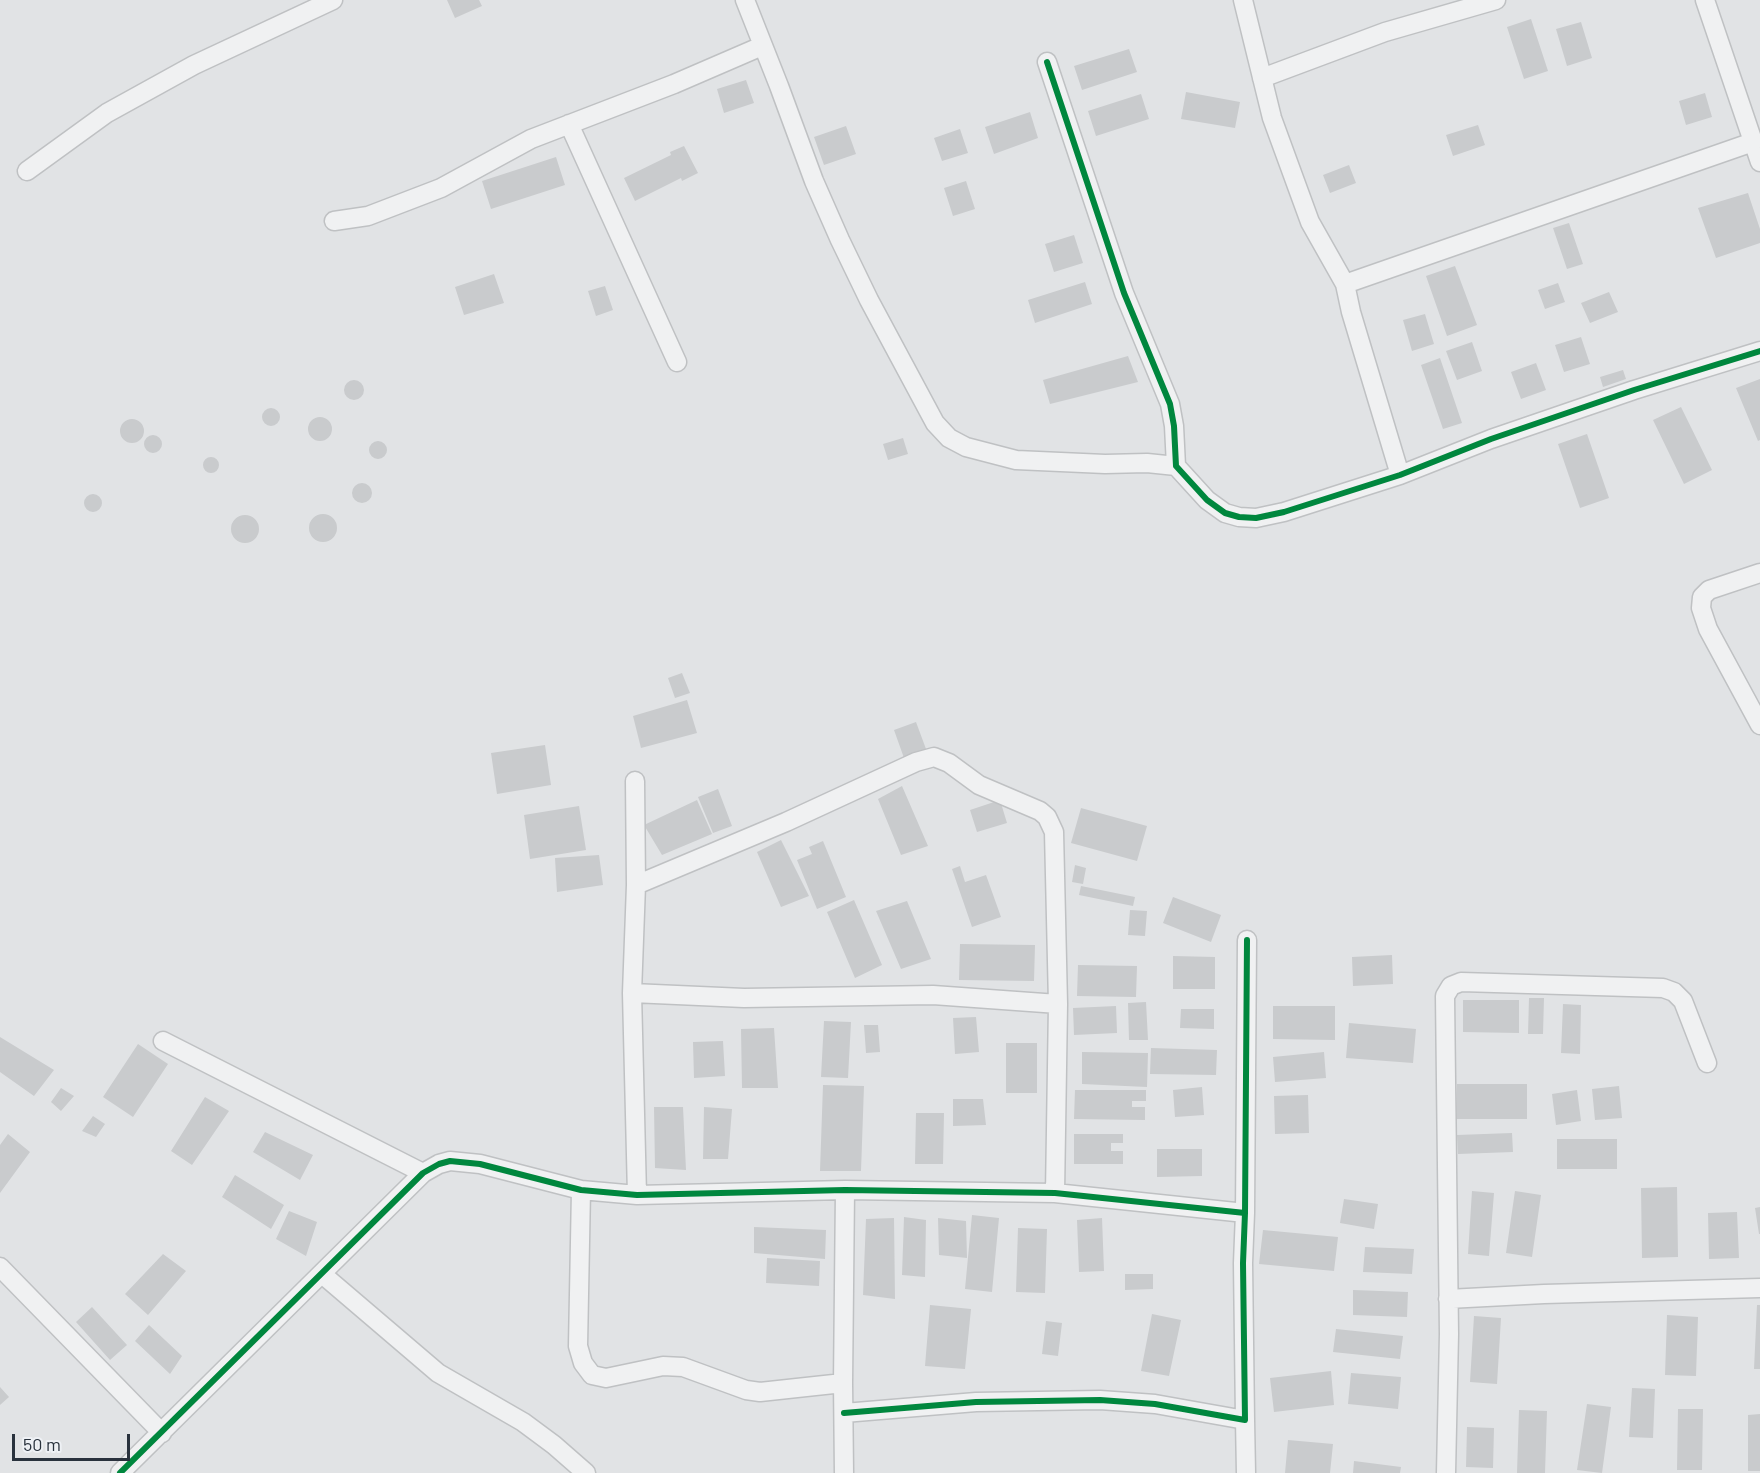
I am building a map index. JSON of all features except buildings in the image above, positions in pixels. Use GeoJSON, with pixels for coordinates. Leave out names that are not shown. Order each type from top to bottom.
{"type":"FeatureCollection","features":[{"type":"Feature","properties":{"kind":"street"},"geometry":{"type":"LineString","coordinates":[[27,171],[107,113],[194,65],[333,0]]}},
{"type":"Feature","properties":{"kind":"street"},"geometry":{"type":"LineString","coordinates":[[745,0],[814,181],[840,240],[935,423],[949,438],[966,447],[1016,460],[1105,464],[1147,463],[1176,466]]}},
{"type":"Feature","properties":{"kind":"street"},"geometry":{"type":"LineString","coordinates":[[1243,0],[1276,128],[1310,222],[1345,284],[1351,312],[1400,475]]}},
{"type":"Feature","properties":{"kind":"street"},"geometry":{"type":"LineString","coordinates":[[1262,78],[1385,32],[1496,0]]}},
{"type":"Feature","properties":{"kind":"street"},"geometry":{"type":"LineString","coordinates":[[1705,0],[1760,162]]}},
{"type":"Feature","properties":{"kind":"street"},"geometry":{"type":"LineString","coordinates":[[334,221],[368,216],[441,188],[531,139],[674,84],[762,46]]}},
{"type":"Feature","properties":{"kind":"street"},"geometry":{"type":"LineString","coordinates":[[1047,62],[1124,293],[1170,404],[1174,426],[1176,466],[1207,500],[1225,513],[1256,518],[1284,512],[1400,475],[1491,439],[1634,390],[1760,351]]}},
{"type":"Feature","properties":{"kind":"street"},"geometry":{"type":"LineString","coordinates":[[569,124],[677,362]]}},
{"type":"Feature","properties":{"kind":"street"},"geometry":{"type":"LineString","coordinates":[[1345,284],[1753,142]]}},
{"type":"Feature","properties":{"kind":"street"},"geometry":{"type":"LineString","coordinates":[[1760,573],[1709,590],[1702,597],[1701,608],[1708,628],[1760,725]]}},
{"type":"Feature","properties":{"kind":"street"},"geometry":{"type":"LineString","coordinates":[[636,885],[786,822],[916,762],[934,757],[949,763],[980,785],[1040,811],[1047,817],[1054,832],[1058,1004],[1055,1193]]}},
{"type":"Feature","properties":{"kind":"street"},"geometry":{"type":"LineString","coordinates":[[635,781],[636,885],[633,993],[637,1196]]}},
{"type":"Feature","properties":{"kind":"street"},"geometry":{"type":"LineString","coordinates":[[1246,1473],[1243,1263],[1247,940]]}},
{"type":"Feature","properties":{"kind":"street"},"geometry":{"type":"LineString","coordinates":[[1446,1473],[1448,1299],[1445,996],[1451,986],[1461,982],[1663,988],[1674,992],[1683,1001],[1707,1063]]}},
{"type":"Feature","properties":{"kind":"street"},"geometry":{"type":"LineString","coordinates":[[633,993],[765,998],[933,995],[1058,1004]]}},
{"type":"Feature","properties":{"kind":"street"},"geometry":{"type":"LineString","coordinates":[[163,1041],[423,1173]]}},
{"type":"Feature","properties":{"kind":"street"},"geometry":{"type":"LineString","coordinates":[[120,1473],[423,1173],[450,1161],[480,1164],[581,1190],[637,1196],[845,1190],[1055,1193],[1245,1213]]}},
{"type":"Feature","properties":{"kind":"street"},"geometry":{"type":"LineString","coordinates":[[581,1190],[578,1346],[583,1363],[592,1375],[606,1378],[663,1366],[683,1367],[746,1390],[760,1392],[843,1383]]}},
{"type":"Feature","properties":{"kind":"street"},"geometry":{"type":"LineString","coordinates":[[844,1473],[845,1190]]}},
{"type":"Feature","properties":{"kind":"street"},"geometry":{"type":"LineString","coordinates":[[0,1267],[162,1433]]}},
{"type":"Feature","properties":{"kind":"street"},"geometry":{"type":"LineString","coordinates":[[322,1274],[438,1373],[523,1422],[586,1473]]}},
{"type":"Feature","properties":{"kind":"street"},"geometry":{"type":"LineString","coordinates":[[1448,1299],[1760,1288]]}},
{"type":"Feature","properties":{"kind":"street"},"geometry":{"type":"LineString","coordinates":[[844,1413],[976,1402],[1100,1400],[1155,1404],[1245,1420]]}},
{"type":"Feature","properties":{"kind":"cycle path"},"geometry":{"type":"LineString","coordinates":[[1047,62],[1124,293],[1170,404],[1174,426],[1176,466],[1207,500],[1225,513],[1256,518],[1284,512],[1400,475],[1491,439],[1634,390],[1760,351]]}},
{"type":"Feature","properties":{"kind":"cycle path"},"geometry":{"type":"LineString","coordinates":[[844,1413],[976,1402],[1100,1400],[1155,1404],[1245,1420],[1243,1263],[1247,940]]}},
{"type":"Feature","properties":{"kind":"cycle path"},"geometry":{"type":"LineString","coordinates":[[120,1473],[423,1173],[450,1161],[480,1164],[581,1190],[637,1195],[845,1190],[1055,1193],[1245,1213]]}}]}
